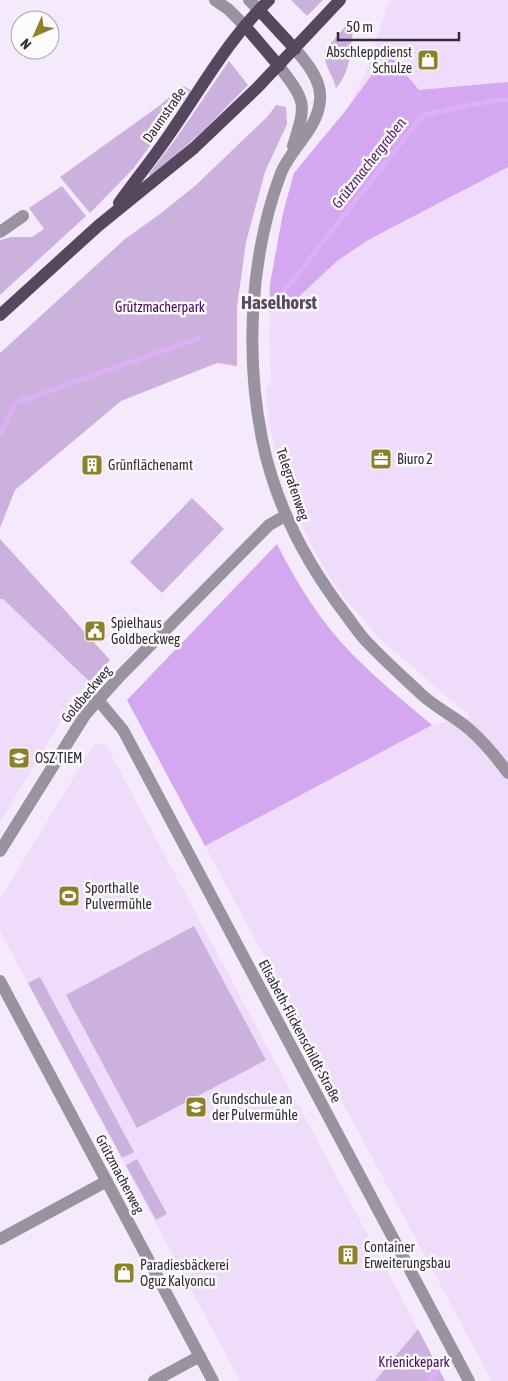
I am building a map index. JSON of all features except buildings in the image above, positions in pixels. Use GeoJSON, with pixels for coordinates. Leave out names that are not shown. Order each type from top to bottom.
{"type":"FeatureCollection","features":[{"type":"Feature","properties":{"kind":"main road","name":"Daumstraße"},"geometry":{"type":"LineString","coordinates":[[107,219],[170,135],[244,26],[269,0]]}},
{"type":"Feature","properties":{"kind":"main road","name":"Daumstraße"},"geometry":{"type":"LineString","coordinates":[[0,315],[107,219],[194,148],[295,49],[340,0]]}},
{"type":"Feature","properties":{"kind":"main road"},"geometry":{"type":"LineString","coordinates":[[259,10],[295,49]]}},
{"type":"Feature","properties":{"kind":"main road"},"geometry":{"type":"LineString","coordinates":[[244,26],[278,66]]}},
{"type":"Feature","properties":{"kind":"street"},"geometry":{"type":"LineString","coordinates":[[215,0],[228,9],[244,26]]}},
{"type":"Feature","properties":{"kind":"street"},"geometry":{"type":"LineString","coordinates":[[250,0],[259,10]]}},
{"type":"Feature","properties":{"kind":"street","name":"Telegrafenweg"},"geometry":{"type":"LineString","coordinates":[[290,155],[312,125],[320,102],[320,89],[316,78],[295,49]]}},
{"type":"Feature","properties":{"kind":"street","name":"Telegrafenweg"},"geometry":{"type":"LineString","coordinates":[[278,66],[301,99],[303,108],[302,119],[290,155],[275,190],[260,252],[254,296],[252,344],[256,403],[262,441],[285,516],[313,569],[333,599],[366,640],[424,696],[469,730],[508,773]]}},
{"type":"Feature","properties":{"kind":"street"},"geometry":{"type":"LineString","coordinates":[[0,232],[23,216]]}},
{"type":"Feature","properties":{"kind":"street","name":"Goldbeckweg"},"geometry":{"type":"LineString","coordinates":[[0,851],[77,726],[98,700],[269,525],[285,516]]}},
{"type":"Feature","properties":{"kind":"street","name":"Elisabeth-Flickenschildt-Straße"},"geometry":{"type":"LineString","coordinates":[[98,700],[123,730],[468,1380]]}},
{"type":"Feature","properties":{"kind":"street","name":"Grützmacherweg"},"geometry":{"type":"LineString","coordinates":[[0,981],[214,1381]]}},
{"type":"Feature","properties":{"kind":"street"},"geometry":{"type":"LineString","coordinates":[[0,1238],[107,1181]]}},
{"type":"Feature","properties":{"kind":"street"},"geometry":{"type":"LineString","coordinates":[[154,1381],[200,1356]]}},
{"type":"Feature","properties":{"kind":"shaded area"},"geometry":{"type":"Polygon","coordinates":[[[392,0],[508,0],[508,1381],[492,1381],[205,846],[432,725],[471,717],[382,641],[344,597],[328,574],[309,541],[288,491],[276,454],[269,423],[265,388],[271,383],[269,338],[270,284],[283,213],[294,173],[347,110],[365,74],[389,2],[392,0]]]}},
{"type":"Feature","properties":{"kind":"shaded area"},"geometry":{"type":"Polygon","coordinates":[[[388,53],[419,90],[508,82],[508,167],[368,240],[337,261],[290,305],[269,312],[270,284],[283,213],[294,173],[346,110],[388,53]]]}},
{"type":"Feature","properties":{"kind":"shaded area"},"geometry":{"type":"Polygon","coordinates":[[[277,544],[310,602],[341,642],[381,681],[432,725],[205,846],[127,700],[277,544]]]}},
{"type":"Feature","properties":{"kind":"shaded area","name":"OSZ TIEM"},"geometry":{"type":"Polygon","coordinates":[[[0,599],[3,599],[90,682],[77,695],[0,822],[0,599]]]}},
{"type":"Feature","properties":{"kind":"shaded area","name":"Grundschule an der Pulvermühle"},"geometry":{"type":"Polygon","coordinates":[[[94,744],[106,745],[418,1329],[375,1381],[240,1381],[0,931],[0,899],[94,744]]]}},
{"type":"Feature","properties":{"kind":"green space"},"geometry":{"type":"Polygon","coordinates":[[[291,0],[323,0],[307,16],[291,0]]]}},
{"type":"Feature","properties":{"kind":"green space"},"geometry":{"type":"Polygon","coordinates":[[[352,19],[353,32],[350,58],[345,74],[336,88],[326,64],[325,50],[352,19]]]}},
{"type":"Feature","properties":{"kind":"green space"},"geometry":{"type":"Polygon","coordinates":[[[229,61],[248,85],[205,129],[150,178],[149,174],[229,61]]]}},
{"type":"Feature","properties":{"kind":"green space"},"geometry":{"type":"Polygon","coordinates":[[[183,86],[191,90],[133,169],[90,213],[60,177],[159,106],[183,86]]]}},
{"type":"Feature","properties":{"kind":"green space","name":"Grützmacherpark"},"geometry":{"type":"Polygon","coordinates":[[[276,105],[286,107],[287,124],[265,172],[246,242],[237,307],[237,366],[217,363],[121,401],[15,490],[0,528],[0,353],[125,239],[196,185],[268,116],[276,105]]]}},
{"type":"Feature","properties":{"kind":"green space"},"geometry":{"type":"Polygon","coordinates":[[[62,186],[86,216],[0,295],[0,240],[11,237],[32,237],[44,229],[29,208],[62,186]]]}},
{"type":"Feature","properties":{"kind":"green space"},"geometry":{"type":"Polygon","coordinates":[[[192,498],[224,529],[162,593],[130,562],[192,498]]]}},
{"type":"Feature","properties":{"kind":"green space"},"geometry":{"type":"Polygon","coordinates":[[[0,539],[110,660],[90,682],[3,599],[0,599],[0,539]]]}},
{"type":"Feature","properties":{"kind":"green space"},"geometry":{"type":"Polygon","coordinates":[[[194,926],[266,1060],[137,1128],[66,995],[194,926]]]}},
{"type":"Feature","properties":{"kind":"green space"},"geometry":{"type":"Polygon","coordinates":[[[40,977],[134,1152],[122,1158],[28,983],[40,977]]]}},
{"type":"Feature","properties":{"kind":"green space"},"geometry":{"type":"Polygon","coordinates":[[[137,1159],[167,1214],[156,1220],[126,1165],[137,1159]]]}},
{"type":"Feature","properties":{"kind":"green space","name":"Krienickepark"},"geometry":{"type":"Polygon","coordinates":[[[418,1329],[445,1381],[375,1381],[418,1329]]]}},
{"type":"Feature","properties":{"kind":"waterway","name":"Grützmachergraben"},"geometry":{"type":"LineString","coordinates":[[282,294],[423,115],[495,100],[508,100]]}},
{"type":"Feature","properties":{"kind":"waterway","name":"Grützmachergraben"},"geometry":{"type":"LineString","coordinates":[[0,435],[15,403],[199,338]]}},
{"type":"Feature","properties":{"kind":"waterway"},"geometry":{"type":"LineString","coordinates":[[429,1381],[439,1368]]}},
{"type":"Feature","properties":{"kind":"place","name":"Abschleppdienst Schulze"},"geometry":{"type":"Point","coordinates":[428,60]}},
{"type":"Feature","properties":{"kind":"place","name":"Biuro 2"},"geometry":{"type":"Point","coordinates":[381,459]}},
{"type":"Feature","properties":{"kind":"place","name":"Grünflächenamt"},"geometry":{"type":"Point","coordinates":[92,465]}},
{"type":"Feature","properties":{"kind":"place","name":"Spielhaus Goldbeckweg"},"geometry":{"type":"Point","coordinates":[95,631]}},
{"type":"Feature","properties":{"kind":"place","name":"OSZ TIEM"},"geometry":{"type":"Point","coordinates":[19,758]}},
{"type":"Feature","properties":{"kind":"place","name":"Sporthalle Pulvermühle"},"geometry":{"type":"Point","coordinates":[69,896]}},
{"type":"Feature","properties":{"kind":"place","name":"Grundschule an der Pulvermühle"},"geometry":{"type":"Point","coordinates":[196,1107]}},
{"type":"Feature","properties":{"kind":"place","name":"Container Erweiterungsbau"},"geometry":{"type":"Point","coordinates":[348,1255]}},
{"type":"Feature","properties":{"kind":"place","name":"Paradiesbäckerei Oguz Kalyoncu"},"geometry":{"type":"Point","coordinates":[124,1273]}},
{"type":"Feature","properties":{"kind":"district","name":"Haselhorst"},"geometry":{"type":"Point","coordinates":[279,302]}}]}
